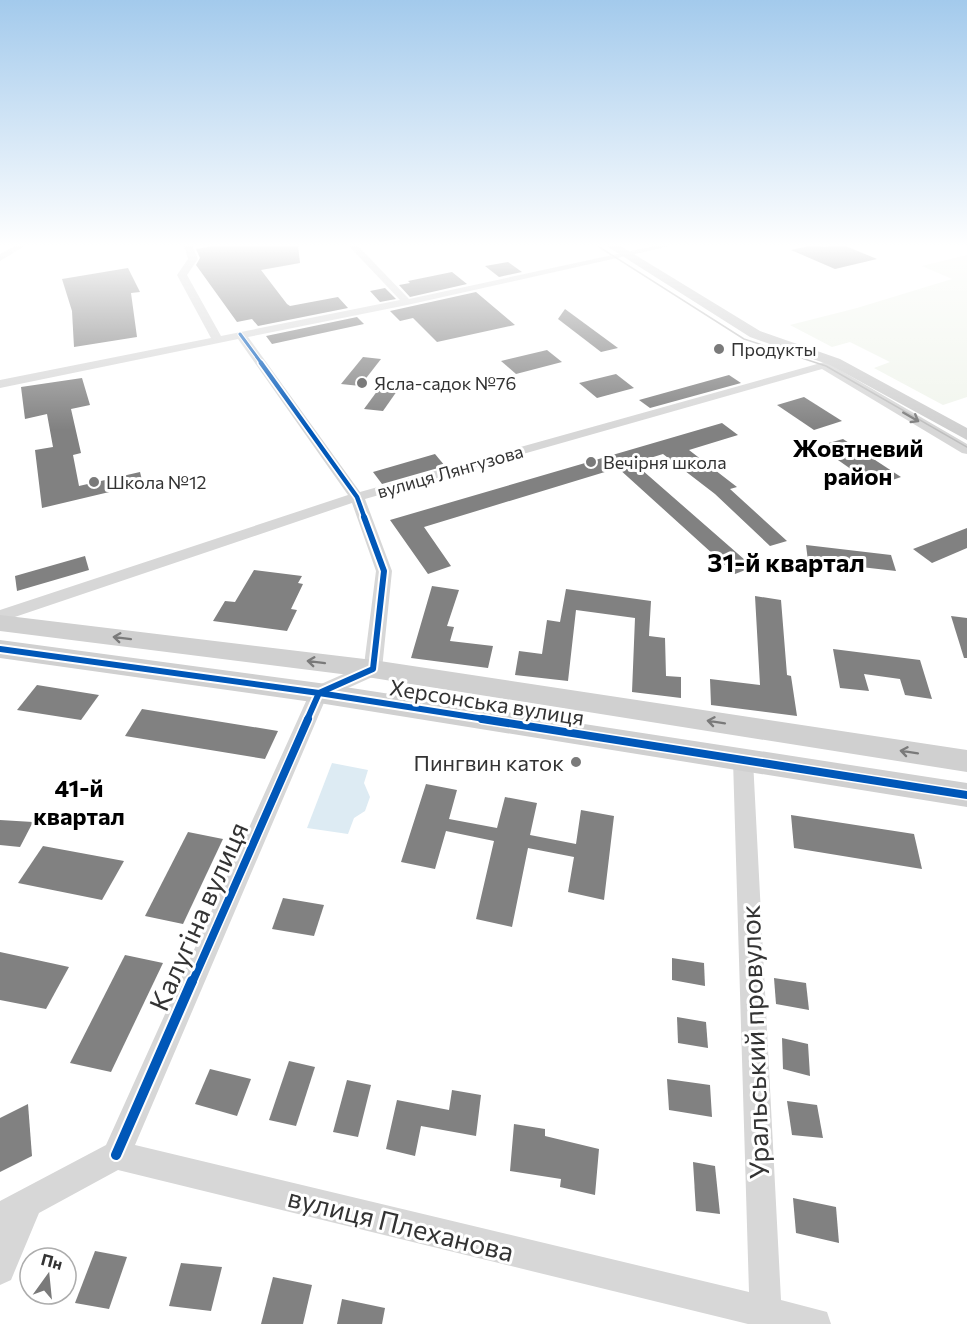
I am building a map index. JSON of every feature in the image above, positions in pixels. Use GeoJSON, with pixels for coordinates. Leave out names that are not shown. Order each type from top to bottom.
{"type":"FeatureCollection","features":[{"type":"Feature","properties":{"kind":"street"},"geometry":{"type":"LineString","coordinates":[[199,307],[217,339]]}},
{"type":"Feature","properties":{"kind":"street"},"geometry":{"type":"LineString","coordinates":[[0,384],[382,307]]}},
{"type":"Feature","properties":{"kind":"street"},"geometry":{"type":"LineString","coordinates":[[711,307],[755,334],[830,364],[967,435]]}},
{"type":"Feature","properties":{"kind":"street"},"geometry":{"type":"LineString","coordinates":[[240,334],[357,497],[384,571],[373,669],[319,693]]}},
{"type":"Feature","properties":{"kind":"street"},"geometry":{"type":"LineString","coordinates":[[830,364],[967,450]]}},
{"type":"Feature","properties":{"kind":"street","name":"вулиця Лянгузова"},"geometry":{"type":"LineString","coordinates":[[0,616],[357,497],[830,364]]}},
{"type":"Feature","properties":{"kind":"street","name":"Херсонська вулиця"},"geometry":{"type":"LineString","coordinates":[[0,623],[373,669],[967,761]]}},
{"type":"Feature","properties":{"kind":"street","name":"Херсонська вулиця"},"geometry":{"type":"LineString","coordinates":[[0,650],[319,693],[967,795]]}},
{"type":"Feature","properties":{"kind":"street","name":"Калугіна вулиця"},"geometry":{"type":"LineString","coordinates":[[116,1155],[319,693]]}},
{"type":"Feature","properties":{"kind":"street","name":"Уральський провулок"},"geometry":{"type":"LineString","coordinates":[[743,760],[765,1319]]}},
{"type":"Feature","properties":{"kind":"street"},"geometry":{"type":"LineString","coordinates":[[0,1218],[116,1155]]}},
{"type":"Feature","properties":{"kind":"street","name":"вулиця Плеханова"},"geometry":{"type":"LineString","coordinates":[[116,1155],[765,1319],[815,1324]]}},
{"type":"Feature","properties":{"kind":"street"},"geometry":{"type":"LineString","coordinates":[[0,1269],[28,1203]]}},
{"type":"Feature","properties":{"kind":"shaded area"},"geometry":{"type":"Polygon","coordinates":[[[967,307],[967,397],[943,405],[874,368],[890,362],[850,342],[832,347],[790,325],[857,308],[967,307]]]}},
{"type":"Feature","properties":{"kind":"shaded area"},"geometry":{"type":"Polygon","coordinates":[[[332,763],[368,770],[364,783],[370,797],[365,811],[354,818],[348,834],[307,828],[332,763]]]}},
{"type":"Feature","properties":{"kind":"building"},"geometry":{"type":"Polygon","coordinates":[[[71,307],[133,307],[137,337],[74,347],[71,307]]]}},
{"type":"Feature","properties":{"kind":"building"},"geometry":{"type":"Polygon","coordinates":[[[226,307],[348,308],[258,326],[252,319],[237,322],[226,307]]]}},
{"type":"Feature","properties":{"kind":"building"},"geometry":{"type":"Polygon","coordinates":[[[409,307],[493,307],[515,325],[437,342],[413,318],[400,321],[390,311],[409,307]]]}},
{"type":"Feature","properties":{"kind":"building"},"geometry":{"type":"Polygon","coordinates":[[[565,309],[618,348],[601,352],[558,319],[565,309]]]}},
{"type":"Feature","properties":{"kind":"building"},"geometry":{"type":"Polygon","coordinates":[[[357,317],[364,324],[272,344],[266,336],[357,317]]]}},
{"type":"Feature","properties":{"kind":"building"},"geometry":{"type":"Polygon","coordinates":[[[547,350],[562,362],[516,374],[501,361],[547,350]]]}},
{"type":"Feature","properties":{"kind":"building"},"geometry":{"type":"Polygon","coordinates":[[[363,357],[381,359],[360,386],[341,384],[363,357]]]}},
{"type":"Feature","properties":{"kind":"building"},"geometry":{"type":"Polygon","coordinates":[[[616,374],[634,388],[597,398],[579,383],[616,374]]]}},
{"type":"Feature","properties":{"kind":"building"},"geometry":{"type":"Polygon","coordinates":[[[729,375],[741,383],[650,408],[639,400],[729,375]]]}},
{"type":"Feature","properties":{"kind":"building"},"geometry":{"type":"Polygon","coordinates":[[[82,378],[90,405],[71,409],[81,453],[73,455],[79,486],[140,472],[143,484],[42,508],[35,450],[53,447],[47,414],[25,419],[21,387],[82,378]]]}},
{"type":"Feature","properties":{"kind":"building"},"geometry":{"type":"Polygon","coordinates":[[[386,379],[404,381],[383,411],[364,409],[386,379]]]}},
{"type":"Feature","properties":{"kind":"building"},"geometry":{"type":"Polygon","coordinates":[[[804,397],[842,421],[814,430],[777,405],[804,397]]]}},
{"type":"Feature","properties":{"kind":"building"},"geometry":{"type":"Polygon","coordinates":[[[722,423],[738,435],[689,450],[737,487],[730,489],[787,541],[770,546],[715,494],[663,454],[634,463],[753,567],[735,574],[618,468],[424,527],[451,566],[428,574],[390,520],[722,423]]]}},
{"type":"Feature","properties":{"kind":"building"},"geometry":{"type":"Polygon","coordinates":[[[843,439],[901,477],[875,486],[818,446],[843,439]]]}},
{"type":"Feature","properties":{"kind":"building"},"geometry":{"type":"Polygon","coordinates":[[[435,454],[445,466],[382,484],[373,472],[435,454]]]}},
{"type":"Feature","properties":{"kind":"building"},"geometry":{"type":"Polygon","coordinates":[[[967,528],[967,548],[932,563],[913,549],[967,528]]]}},
{"type":"Feature","properties":{"kind":"building"},"geometry":{"type":"Polygon","coordinates":[[[806,545],[891,555],[896,571],[808,561],[806,545]]]}},
{"type":"Feature","properties":{"kind":"building"},"geometry":{"type":"Polygon","coordinates":[[[85,556],[89,570],[17,591],[15,576],[85,556]]]}},
{"type":"Feature","properties":{"kind":"building"},"geometry":{"type":"Polygon","coordinates":[[[254,570],[302,576],[298,583],[303,584],[291,609],[297,610],[287,631],[213,621],[225,601],[235,602],[254,570]]]}},
{"type":"Feature","properties":{"kind":"building"},"geometry":{"type":"Polygon","coordinates":[[[432,586],[459,590],[447,626],[454,627],[450,641],[493,646],[488,668],[411,658],[432,586]]]}},
{"type":"Feature","properties":{"kind":"building"},"geometry":{"type":"Polygon","coordinates":[[[566,589],[651,601],[649,636],[665,638],[666,676],[681,677],[681,698],[632,692],[635,618],[576,610],[568,681],[515,675],[519,651],[542,654],[547,620],[560,622],[566,589]]]}},
{"type":"Feature","properties":{"kind":"building"},"geometry":{"type":"Polygon","coordinates":[[[755,596],[781,600],[787,675],[791,676],[797,716],[711,705],[710,679],[760,685],[755,596]]]}},
{"type":"Feature","properties":{"kind":"building"},"geometry":{"type":"Polygon","coordinates":[[[951,616],[967,618],[967,658],[964,658],[951,616]]]}},
{"type":"Feature","properties":{"kind":"building"},"geometry":{"type":"Polygon","coordinates":[[[833,649],[920,660],[932,699],[905,695],[900,679],[864,674],[869,691],[840,688],[833,649]]]}},
{"type":"Feature","properties":{"kind":"building"},"geometry":{"type":"Polygon","coordinates":[[[37,685],[99,695],[81,720],[17,710],[37,685]]]}},
{"type":"Feature","properties":{"kind":"building"},"geometry":{"type":"Polygon","coordinates":[[[142,709],[278,731],[265,759],[125,736],[142,709]]]}},
{"type":"Feature","properties":{"kind":"building"},"geometry":{"type":"Polygon","coordinates":[[[426,784],[457,790],[449,819],[497,828],[505,797],[537,803],[530,835],[576,844],[581,810],[614,816],[604,900],[568,892],[574,857],[528,848],[512,927],[476,919],[494,841],[446,831],[435,869],[401,862],[426,784]]]}},
{"type":"Feature","properties":{"kind":"building"},"geometry":{"type":"Polygon","coordinates":[[[791,815],[914,834],[922,869],[794,848],[791,815]]]}},
{"type":"Feature","properties":{"kind":"building"},"geometry":{"type":"Polygon","coordinates":[[[0,820],[33,822],[20,847],[0,845],[0,820]]]}},
{"type":"Feature","properties":{"kind":"building"},"geometry":{"type":"Polygon","coordinates":[[[188,832],[223,839],[183,924],[145,916],[188,832]]]}},
{"type":"Feature","properties":{"kind":"building"},"geometry":{"type":"Polygon","coordinates":[[[43,846],[124,861],[102,900],[18,883],[43,846]]]}},
{"type":"Feature","properties":{"kind":"building"},"geometry":{"type":"Polygon","coordinates":[[[283,898],[324,905],[314,936],[272,929],[283,898]]]}},
{"type":"Feature","properties":{"kind":"building"},"geometry":{"type":"Polygon","coordinates":[[[0,952],[69,967],[46,1009],[0,1000],[0,952]]]}},
{"type":"Feature","properties":{"kind":"building"},"geometry":{"type":"Polygon","coordinates":[[[125,955],[163,963],[111,1072],[70,1063],[125,955]]]}},
{"type":"Feature","properties":{"kind":"building"},"geometry":{"type":"Polygon","coordinates":[[[672,958],[704,963],[705,986],[672,980],[672,958]]]}},
{"type":"Feature","properties":{"kind":"building"},"geometry":{"type":"Polygon","coordinates":[[[774,978],[806,983],[809,1010],[776,1004],[774,978]]]}},
{"type":"Feature","properties":{"kind":"building"},"geometry":{"type":"Polygon","coordinates":[[[677,1017],[706,1022],[708,1048],[678,1043],[677,1017]]]}},
{"type":"Feature","properties":{"kind":"building"},"geometry":{"type":"Polygon","coordinates":[[[782,1038],[808,1044],[810,1076],[783,1069],[782,1038]]]}},
{"type":"Feature","properties":{"kind":"building"},"geometry":{"type":"Polygon","coordinates":[[[289,1061],[315,1067],[296,1126],[269,1120],[289,1061]]]}},
{"type":"Feature","properties":{"kind":"building"},"geometry":{"type":"Polygon","coordinates":[[[210,1069],[251,1079],[237,1116],[195,1104],[210,1069]]]}},
{"type":"Feature","properties":{"kind":"building"},"geometry":{"type":"Polygon","coordinates":[[[667,1079],[710,1085],[712,1117],[669,1110],[667,1079]]]}},
{"type":"Feature","properties":{"kind":"building"},"geometry":{"type":"Polygon","coordinates":[[[347,1080],[371,1085],[358,1137],[333,1132],[347,1080]]]}},
{"type":"Feature","properties":{"kind":"building"},"geometry":{"type":"Polygon","coordinates":[[[452,1090],[481,1095],[476,1136],[421,1126],[415,1156],[386,1149],[397,1100],[449,1110],[452,1090]]]}},
{"type":"Feature","properties":{"kind":"building"},"geometry":{"type":"Polygon","coordinates":[[[787,1101],[817,1105],[823,1138],[792,1135],[787,1101]]]}},
{"type":"Feature","properties":{"kind":"building"},"geometry":{"type":"Polygon","coordinates":[[[28,1104],[32,1156],[0,1172],[0,1118],[28,1104]]]}},
{"type":"Feature","properties":{"kind":"building"},"geometry":{"type":"Polygon","coordinates":[[[514,1124],[545,1129],[545,1136],[599,1149],[595,1195],[560,1187],[561,1179],[510,1171],[514,1124]]]}},
{"type":"Feature","properties":{"kind":"building"},"geometry":{"type":"Polygon","coordinates":[[[693,1162],[715,1166],[720,1214],[696,1211],[693,1162]]]}},
{"type":"Feature","properties":{"kind":"building"},"geometry":{"type":"Polygon","coordinates":[[[793,1198],[836,1207],[839,1243],[796,1233],[793,1198]]]}},
{"type":"Feature","properties":{"kind":"building"},"geometry":{"type":"Polygon","coordinates":[[[95,1251],[127,1257],[109,1309],[78,1304],[78,1295],[95,1251]]]}},
{"type":"Feature","properties":{"kind":"building"},"geometry":{"type":"Polygon","coordinates":[[[181,1263],[222,1267],[211,1311],[169,1306],[181,1263]]]}},
{"type":"Feature","properties":{"kind":"building"},"geometry":{"type":"Polygon","coordinates":[[[273,1277],[312,1285],[303,1324],[261,1324],[273,1277]]]}},
{"type":"Feature","properties":{"kind":"building"},"geometry":{"type":"Polygon","coordinates":[[[342,1299],[385,1308],[382,1324],[337,1324],[342,1299]]]}},
{"type":"Feature","properties":{"kind":"tram line"},"geometry":{"type":"LineString","coordinates":[[693,307],[744,339],[826,366],[967,447]]}},
{"type":"Feature","properties":{"kind":"cycle path"},"geometry":{"type":"LineString","coordinates":[[116,1155],[319,693],[373,669],[384,571],[357,497],[240,334]]}},
{"type":"Feature","properties":{"kind":"cycle path"},"geometry":{"type":"LineString","coordinates":[[0,649],[319,693],[967,795]]}},
{"type":"Feature","properties":{"kind":"place","name":"Продукты"},"geometry":{"type":"Point","coordinates":[719,349]}},
{"type":"Feature","properties":{"kind":"place","name":"Ясла-садок №76"},"geometry":{"type":"Point","coordinates":[362,383]}},
{"type":"Feature","properties":{"kind":"place","name":"Вечірня школа"},"geometry":{"type":"Point","coordinates":[591,462]}},
{"type":"Feature","properties":{"kind":"place","name":"Школа №12"},"geometry":{"type":"Point","coordinates":[94,482]}},
{"type":"Feature","properties":{"kind":"place","name":"Пингвин каток"},"geometry":{"type":"Point","coordinates":[576,762]}},
{"type":"Feature","properties":{"kind":"district","name":"Жовтневий район"},"geometry":{"type":"Point","coordinates":[858,461]}},
{"type":"Feature","properties":{"kind":"district","name":"31-й квартал"},"geometry":{"type":"Point","coordinates":[786,561]}},
{"type":"Feature","properties":{"kind":"district","name":"41-й квартал"},"geometry":{"type":"Point","coordinates":[79,801]}}]}
